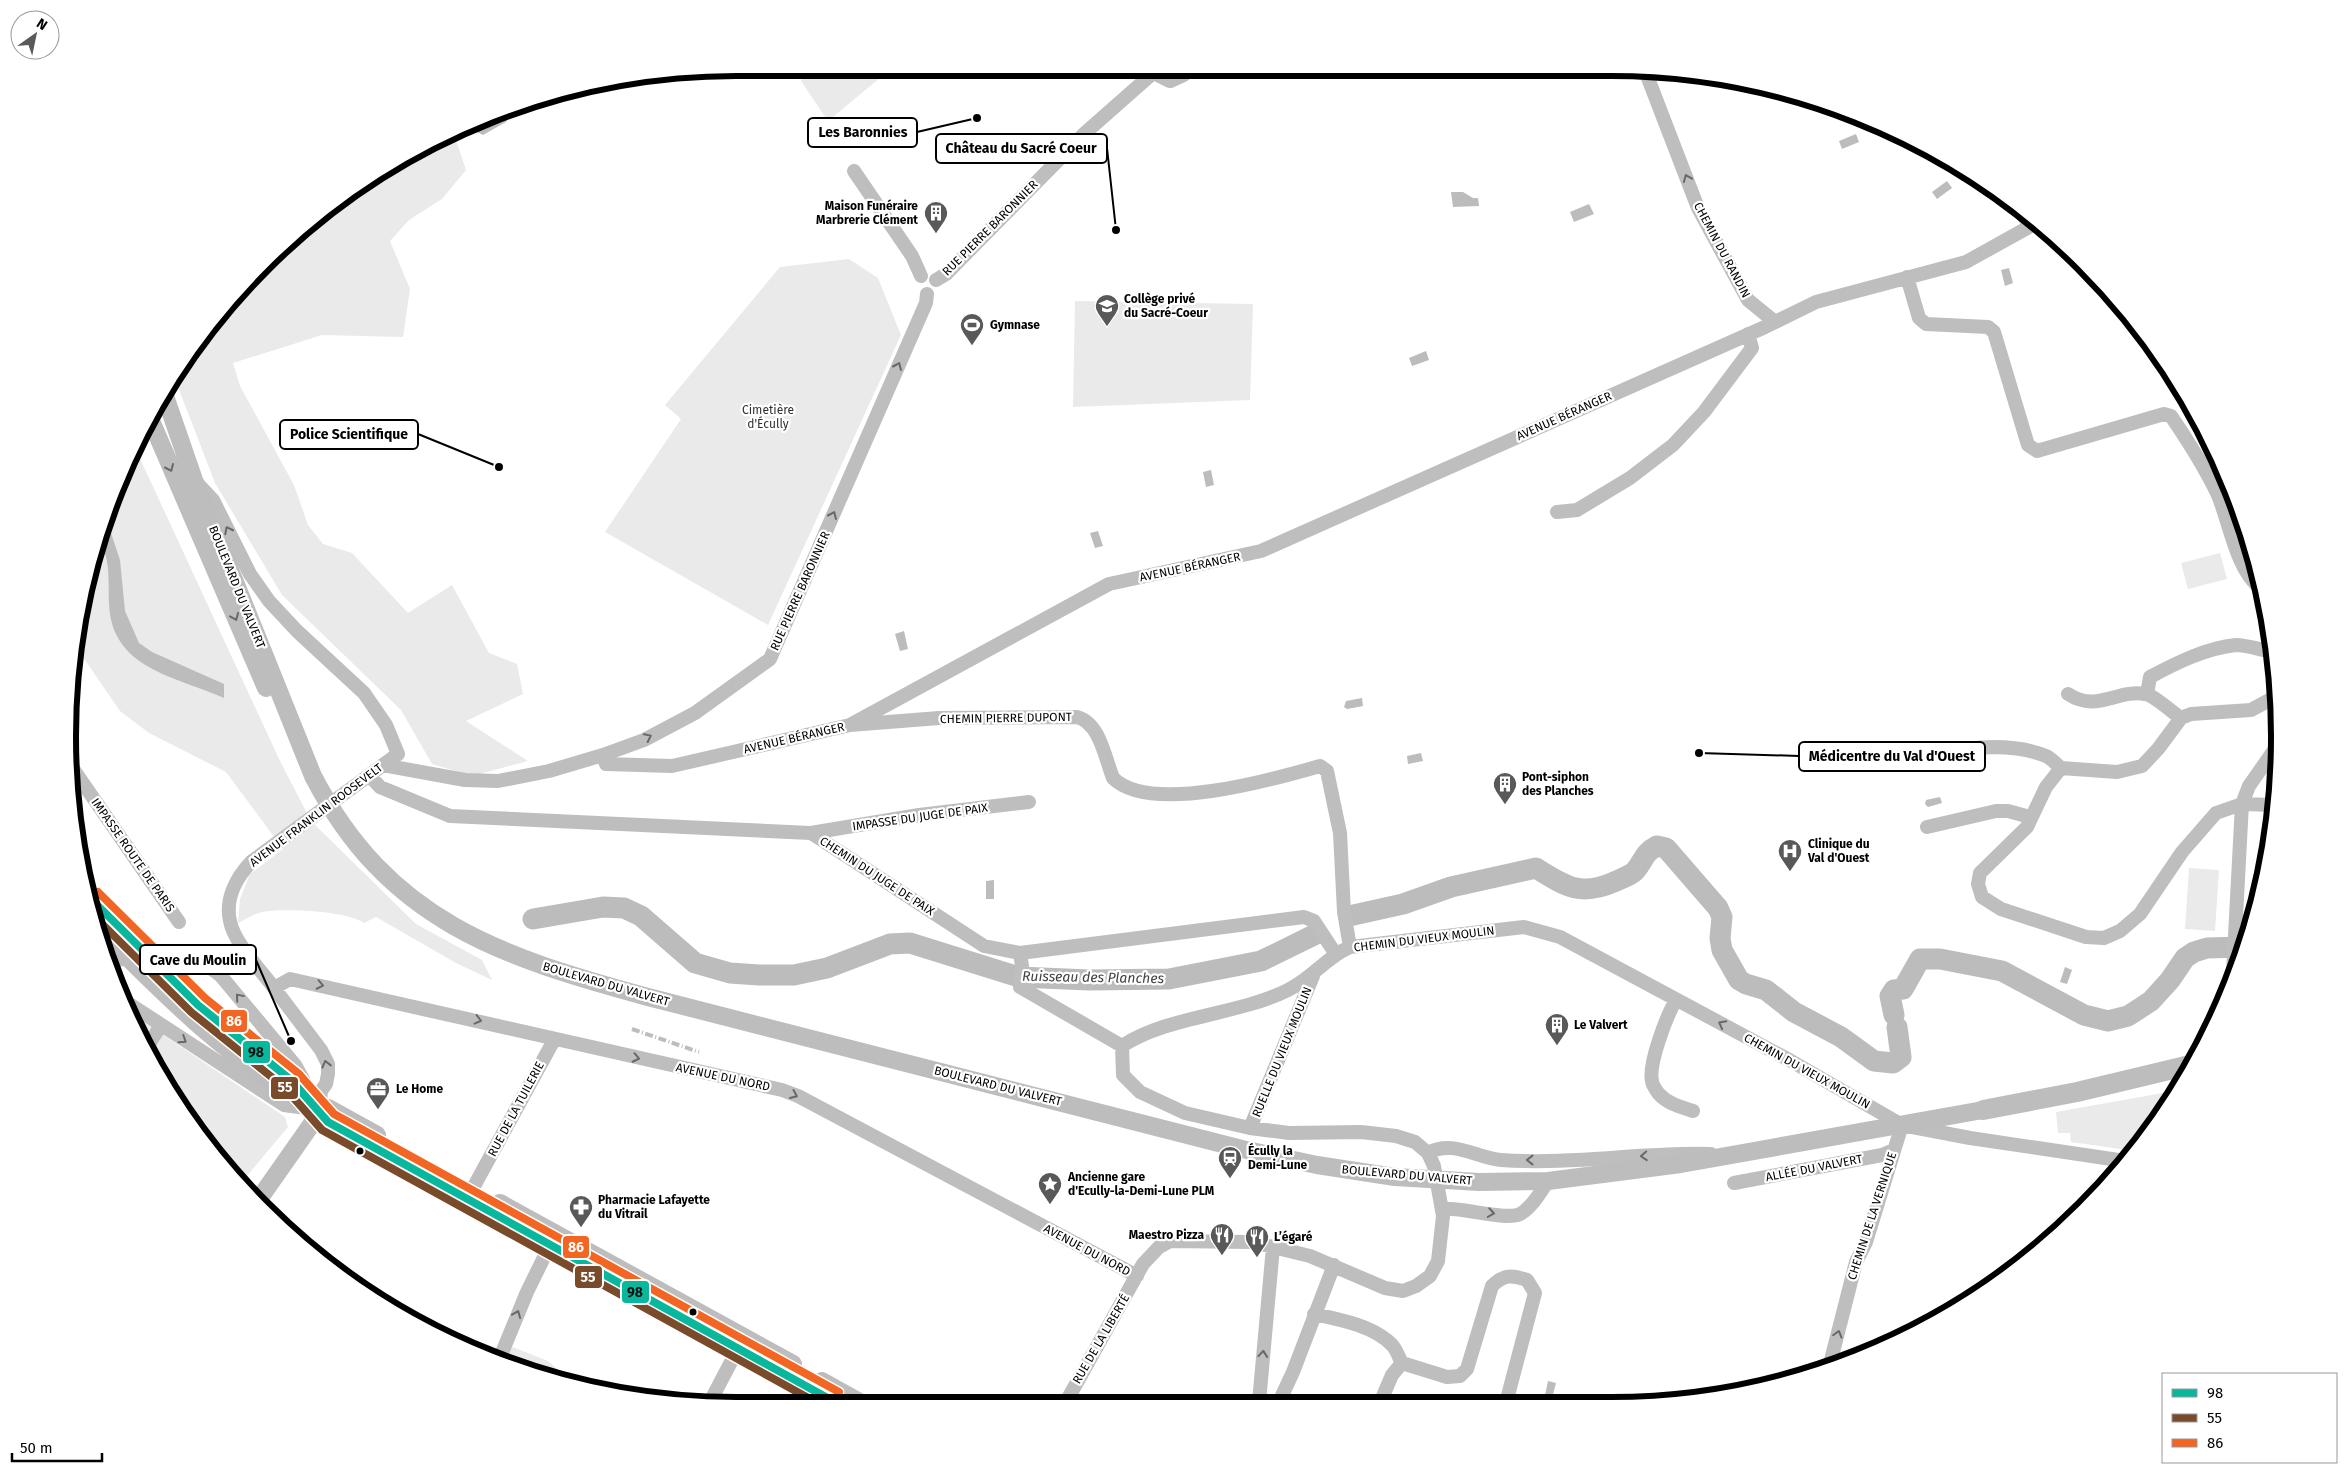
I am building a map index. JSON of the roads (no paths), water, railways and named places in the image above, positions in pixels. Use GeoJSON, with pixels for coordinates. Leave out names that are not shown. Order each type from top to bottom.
{"type":"FeatureCollection","features":[{"type":"Feature","properties":{"kind":"highway"},"geometry":{"type":"LineString","coordinates":[[2077,1092],[2182,1067]]}},
{"type":"Feature","properties":{"kind":"highway"},"geometry":{"type":"LineString","coordinates":[[1982,1110],[2077,1092],[2175,1078]]}},
{"type":"Feature","properties":{"kind":"main road"},"geometry":{"type":"LineString","coordinates":[[1164,76],[1170,79],[1176,76]]}},
{"type":"Feature","properties":{"kind":"main road","name":"BOULEVARD DU VALVERT"},"geometry":{"type":"LineString","coordinates":[[167,402],[194,480],[313,776],[344,829],[377,868],[449,925],[480,942],[548,969],[648,997],[1242,1149],[1325,1167],[1395,1177],[1479,1182],[1548,1181],[1607,1175],[1762,1150],[1982,1110]]}},
{"type":"Feature","properties":{"kind":"main road","name":"BOULEVARD DU VALVERT"},"geometry":{"type":"LineString","coordinates":[[153,428],[294,752],[313,776]]}},
{"type":"Feature","properties":{"kind":"main road"},"geometry":{"type":"LineString","coordinates":[[99,907],[242,1051]]}},
{"type":"Feature","properties":{"kind":"main road"},"geometry":{"type":"LineString","coordinates":[[108,937],[186,1014],[242,1051],[291,1080],[328,1122],[553,1239],[738,1349],[827,1397]]}},
{"type":"Feature","properties":{"kind":"main road"},"geometry":{"type":"LineString","coordinates":[[263,1195],[311,1125],[319,1110],[328,1108],[475,1183],[553,1239]]}},
{"type":"Feature","properties":{"kind":"main road"},"geometry":{"type":"LineString","coordinates":[[738,1349],[849,1397]]}},
{"type":"Feature","properties":{"kind":"street","name":"RUE PIERRE BARONNIER"},"geometry":{"type":"LineString","coordinates":[[936,280],[946,274],[1085,133],[1150,76]]}},
{"type":"Feature","properties":{"kind":"street","name":"CHEMIN DU RANDIN"},"geometry":{"type":"LineString","coordinates":[[1648,78],[1698,208],[1748,300],[1775,322]]}},
{"type":"Feature","properties":{"kind":"street"},"geometry":{"type":"LineString","coordinates":[[854,171],[912,256],[921,276]]}},
{"type":"Feature","properties":{"kind":"street"},"geometry":{"type":"LineString","coordinates":[[1775,322],[1816,302],[1966,262],[2029,226]]}},
{"type":"Feature","properties":{"kind":"street"},"geometry":{"type":"LineString","coordinates":[[929,275],[936,280],[934,291],[927,294],[918,289],[917,282],[921,276],[929,275]]}},
{"type":"Feature","properties":{"kind":"street"},"geometry":{"type":"LineString","coordinates":[[1907,277],[1919,318],[1926,324],[1988,327],[1994,332],[2028,445],[2037,451],[2164,414],[2171,416],[2198,456],[2217,493],[2242,564],[2250,575]]}},
{"type":"Feature","properties":{"kind":"street","name":"RUE PIERRE BARONNIER"},"geometry":{"type":"LineString","coordinates":[[384,764],[465,780],[498,781],[549,771],[603,755],[644,740],[695,713],[770,659],[926,302],[927,294]]}},
{"type":"Feature","properties":{"kind":"street","name":"AVENUE BÉRANGER"},"geometry":{"type":"LineString","coordinates":[[603,755],[606,764],[672,766],[850,725],[1109,584],[1261,551],[1775,322]]}},
{"type":"Feature","properties":{"kind":"street"},"geometry":{"type":"LineString","coordinates":[[1557,512],[1577,510],[1630,478],[1673,445],[1704,412],[1752,348],[1748,334]]}},
{"type":"Feature","properties":{"kind":"street"},"geometry":{"type":"LineString","coordinates":[[194,480],[214,500],[250,574],[269,601],[297,631],[364,693],[386,725],[398,754]]}},
{"type":"Feature","properties":{"kind":"street"},"geometry":{"type":"LineString","coordinates":[[204,544],[250,574]]}},
{"type":"Feature","properties":{"kind":"street"},"geometry":{"type":"LineString","coordinates":[[2147,694],[2150,676],[2174,664],[2214,650],[2237,645],[2263,650]]}},
{"type":"Feature","properties":{"kind":"street"},"geometry":{"type":"LineString","coordinates":[[2068,694],[2093,703],[2130,694],[2147,694],[2181,718]]}},
{"type":"Feature","properties":{"kind":"street"},"geometry":{"type":"LineString","coordinates":[[1933,755],[1955,750],[2018,748],[2047,756],[2061,768],[2117,772],[2142,766],[2158,749],[2181,718],[2191,714],[2251,710],[2269,700]]}},
{"type":"Feature","properties":{"kind":"street","name":"CHEMIN PIERRE DUPONT"},"geometry":{"type":"LineString","coordinates":[[850,725],[940,718],[1078,717],[1086,719],[1094,727],[1113,778],[1118,784],[1155,793],[1203,793],[1249,784],[1320,766],[1327,771],[1340,832],[1344,912],[1349,943]]}},
{"type":"Feature","properties":{"kind":"street","name":"RUE PIERRE BARONNIER"},"geometry":{"type":"LineString","coordinates":[[398,754],[432,774]]}},
{"type":"Feature","properties":{"kind":"street","name":"AVENUE FRANKLIN ROOSEVELT"},"geometry":{"type":"LineString","coordinates":[[319,1110],[321,1090],[327,1080],[328,1064],[321,1050],[245,950],[231,927],[229,912],[234,887],[238,878],[251,862],[398,754]]}},
{"type":"Feature","properties":{"kind":"street"},"geometry":{"type":"LineString","coordinates":[[2234,954],[2242,804],[2249,786],[2270,756]]}},
{"type":"Feature","properties":{"kind":"street"},"geometry":{"type":"LineString","coordinates":[[2061,768],[2046,787],[2030,817],[2027,827],[1980,873],[1978,884],[1982,897],[2000,910],[2095,938],[2112,934],[2130,924],[2140,914],[2182,852],[2216,813],[2242,804],[2267,805]]}},
{"type":"Feature","properties":{"kind":"street","name":"IMPASSE ROUTE DE PARIS"},"geometry":{"type":"LineString","coordinates":[[78,776],[179,922]]}},
{"type":"Feature","properties":{"kind":"street","name":"CHEMIN DU JUGE DE PAIX"},"geometry":{"type":"LineString","coordinates":[[370,776],[380,787],[450,816],[811,833],[984,946],[1021,960],[1304,917],[1314,921],[1333,949]]}},
{"type":"Feature","properties":{"kind":"street","name":"IMPASSE DU JUGE DE PAIX"},"geometry":{"type":"LineString","coordinates":[[811,833],[919,815],[1029,802]]}},
{"type":"Feature","properties":{"kind":"street"},"geometry":{"type":"LineString","coordinates":[[1927,828],[1996,811],[2008,811],[2030,817]]}},
{"type":"Feature","properties":{"kind":"street","name":"CHEMIN DU VIEUX MOULIN"},"geometry":{"type":"LineString","coordinates":[[1122,1046],[1139,1034],[1267,999],[1288,990],[1313,976],[1333,949],[1349,943],[1524,927],[1560,937],[1791,1061],[1902,1125]]}},
{"type":"Feature","properties":{"kind":"street"},"geometry":{"type":"LineString","coordinates":[[116,961],[197,958],[220,976],[295,1065],[303,1076],[319,1110]]}},
{"type":"Feature","properties":{"kind":"street"},"geometry":{"type":"LineString","coordinates":[[1021,960],[1020,987],[1122,1046],[1123,1075],[1140,1092],[1184,1113],[1250,1128],[1289,1133],[1361,1132],[1396,1136],[1415,1142],[1428,1153],[1442,1147],[1455,1147],[1500,1160],[1578,1160],[1692,1153],[1738,1154]]}},
{"type":"Feature","properties":{"kind":"street","name":"RUELLE DU VIEUX MOULIN"},"geometry":{"type":"LineString","coordinates":[[1250,1128],[1313,976]]}},
{"type":"Feature","properties":{"kind":"street","name":"AVENUE DU NORD"},"geometry":{"type":"LineString","coordinates":[[274,988],[290,979],[454,1014],[554,1040],[790,1093],[1137,1276]]}},
{"type":"Feature","properties":{"kind":"street"},"geometry":{"type":"LineString","coordinates":[[1676,1000],[1666,1018],[1655,1058],[1652,1080],[1659,1094],[1672,1104],[1693,1111]]}},
{"type":"Feature","properties":{"kind":"street"},"geometry":{"type":"LineString","coordinates":[[135,1008],[284,1104],[319,1110]]}},
{"type":"Feature","properties":{"kind":"street"},"geometry":{"type":"LineString","coordinates":[[151,1041],[161,1026]]}},
{"type":"Feature","properties":{"kind":"street","name":"RUE DE LA TUILERIE"},"geometry":{"type":"LineString","coordinates":[[475,1183],[554,1040]]}},
{"type":"Feature","properties":{"kind":"street"},"geometry":{"type":"LineString","coordinates":[[1956,1114],[1950,1124],[1958,1136]]}},
{"type":"Feature","properties":{"kind":"street"},"geometry":{"type":"LineString","coordinates":[[1902,1125],[1958,1136],[2117,1160]]}},
{"type":"Feature","properties":{"kind":"street","name":"CHEMIN DE LA VERNIQUE"},"geometry":{"type":"LineString","coordinates":[[1831,1359],[1856,1262],[1866,1242],[1902,1125]]}},
{"type":"Feature","properties":{"kind":"street","name":"ALLÉE DU VALVERT"},"geometry":{"type":"LineString","coordinates":[[1734,1183],[1882,1155],[1894,1150]]}},
{"type":"Feature","properties":{"kind":"street","name":"RUE DE LA LIBERTÉ"},"geometry":{"type":"LineString","coordinates":[[1069,1397],[1117,1308],[1151,1253],[1170,1241],[1250,1242],[1310,1256],[1385,1288],[1403,1291],[1416,1286],[1430,1276],[1438,1261],[1442,1243],[1443,1208],[1434,1166],[1428,1153]]}},
{"type":"Feature","properties":{"kind":"street"},"geometry":{"type":"LineString","coordinates":[[1443,1208],[1513,1216],[1526,1210],[1548,1181]]}},
{"type":"Feature","properties":{"kind":"street"},"geometry":{"type":"LineString","coordinates":[[502,1353],[526,1292],[553,1239]]}},
{"type":"Feature","properties":{"kind":"street"},"geometry":{"type":"LineString","coordinates":[[1258,1397],[1273,1247]]}},
{"type":"Feature","properties":{"kind":"street"},"geometry":{"type":"LineString","coordinates":[[1281,1397],[1334,1266]]}},
{"type":"Feature","properties":{"kind":"street"},"geometry":{"type":"LineString","coordinates":[[1314,1314],[1343,1320],[1373,1332],[1392,1346],[1402,1363],[1447,1377],[1460,1376],[1467,1369],[1492,1286],[1500,1278],[1511,1275],[1527,1280],[1535,1293],[1508,1397]]}},
{"type":"Feature","properties":{"kind":"street"},"geometry":{"type":"LineString","coordinates":[[713,1396],[738,1349]]}},
{"type":"Feature","properties":{"kind":"street"},"geometry":{"type":"LineString","coordinates":[[1383,1397],[1392,1375],[1402,1363]]}},
{"type":"Feature","properties":{"kind":"waterway","name":"Ruisseau des Planches"},"geometry":{"type":"LineString","coordinates":[[1349,916],[1403,904],[1451,887],[1536,868],[1564,884],[1582,889],[1592,889],[1633,873],[1646,854],[1657,846],[1666,848],[1718,908],[1722,917],[1720,938],[1722,950],[1739,980],[1766,990],[1794,1012],[1841,1037],[1874,1061],[1893,1063],[1901,1057],[1897,1027]]}},
{"type":"Feature","properties":{"kind":"waterway","name":"Ruisseau des Planches"},"geometry":{"type":"LineString","coordinates":[[533,919],[603,907],[624,908],[641,916],[695,963],[730,973],[759,975],[794,975],[827,968],[890,944],[910,943],[1019,977],[1089,980],[1169,979],[1261,961],[1316,934]]}},
{"type":"Feature","properties":{"kind":"waterway","name":"Ruisseau des Planches"},"geometry":{"type":"LineString","coordinates":[[1894,1015],[1890,996],[1894,990],[1903,989],[1920,959],[1940,959],[2002,971],[2084,1015],[2108,1021],[2128,1016],[2151,1001],[2170,980],[2185,958],[2194,952],[2207,948],[2237,947]]}},
{"type":"Feature","properties":{"kind":"railway"},"geometry":{"type":"LineString","coordinates":[[632,1029],[699,1052]]}},
{"type":"Feature","properties":{"kind":"place","name":"Les Baronnies"},"geometry":{"type":"Point","coordinates":[977,118]}},
{"type":"Feature","properties":{"kind":"place","name":"Château du Sacré Coeur"},"geometry":{"type":"Point","coordinates":[1116,230]}},
{"type":"Feature","properties":{"kind":"place","name":"Maison Funéraire Marbrerie Clément"},"geometry":{"type":"Point","coordinates":[936,234]}},
{"type":"Feature","properties":{"kind":"place","name":"Collège privé du Sacré-Coeur"},"geometry":{"type":"Point","coordinates":[1107,327]}},
{"type":"Feature","properties":{"kind":"place","name":"Gymnase"},"geometry":{"type":"Point","coordinates":[972,346]}},
{"type":"Feature","properties":{"kind":"place","name":"Police Scientifique"},"geometry":{"type":"Point","coordinates":[499,467]}},
{"type":"Feature","properties":{"kind":"place","name":"Médicentre du Val d'Ouest"},"geometry":{"type":"Point","coordinates":[1699,753]}},
{"type":"Feature","properties":{"kind":"place","name":"Pont-siphon des Planches"},"geometry":{"type":"Point","coordinates":[1505,805]}},
{"type":"Feature","properties":{"kind":"place","name":"Clinique du Val d'Ouest"},"geometry":{"type":"Point","coordinates":[1790,872]}},
{"type":"Feature","properties":{"kind":"place","name":"Cave du Moulin"},"geometry":{"type":"Point","coordinates":[291,1041]}},
{"type":"Feature","properties":{"kind":"place","name":"Le Valvert"},"geometry":{"type":"Point","coordinates":[1557,1046]}},
{"type":"Feature","properties":{"kind":"place","name":"Le Home"},"geometry":{"type":"Point","coordinates":[378,1110]}},
{"type":"Feature","properties":{"kind":"place","name":"Écully la Demi-Lune"},"geometry":{"type":"Point","coordinates":[1230,1179]}},
{"type":"Feature","properties":{"kind":"place","name":"Ancienne gare d'Ecully-la-Demi-Lune PLM"},"geometry":{"type":"Point","coordinates":[1050,1205]}},
{"type":"Feature","properties":{"kind":"place","name":"Pharmacie Lafayette du Vitrail"},"geometry":{"type":"Point","coordinates":[581,1228]}},
{"type":"Feature","properties":{"kind":"place","name":"Maestro Pizza"},"geometry":{"type":"Point","coordinates":[1222,1256]}},
{"type":"Feature","properties":{"kind":"place","name":"L’égaré"},"geometry":{"type":"Point","coordinates":[1257,1258]}},
{"type":"Feature","properties":{"kind":"park label","name":"Cimetière d'Écully"},"geometry":{"type":"Point","coordinates":[768,417]}}]}
